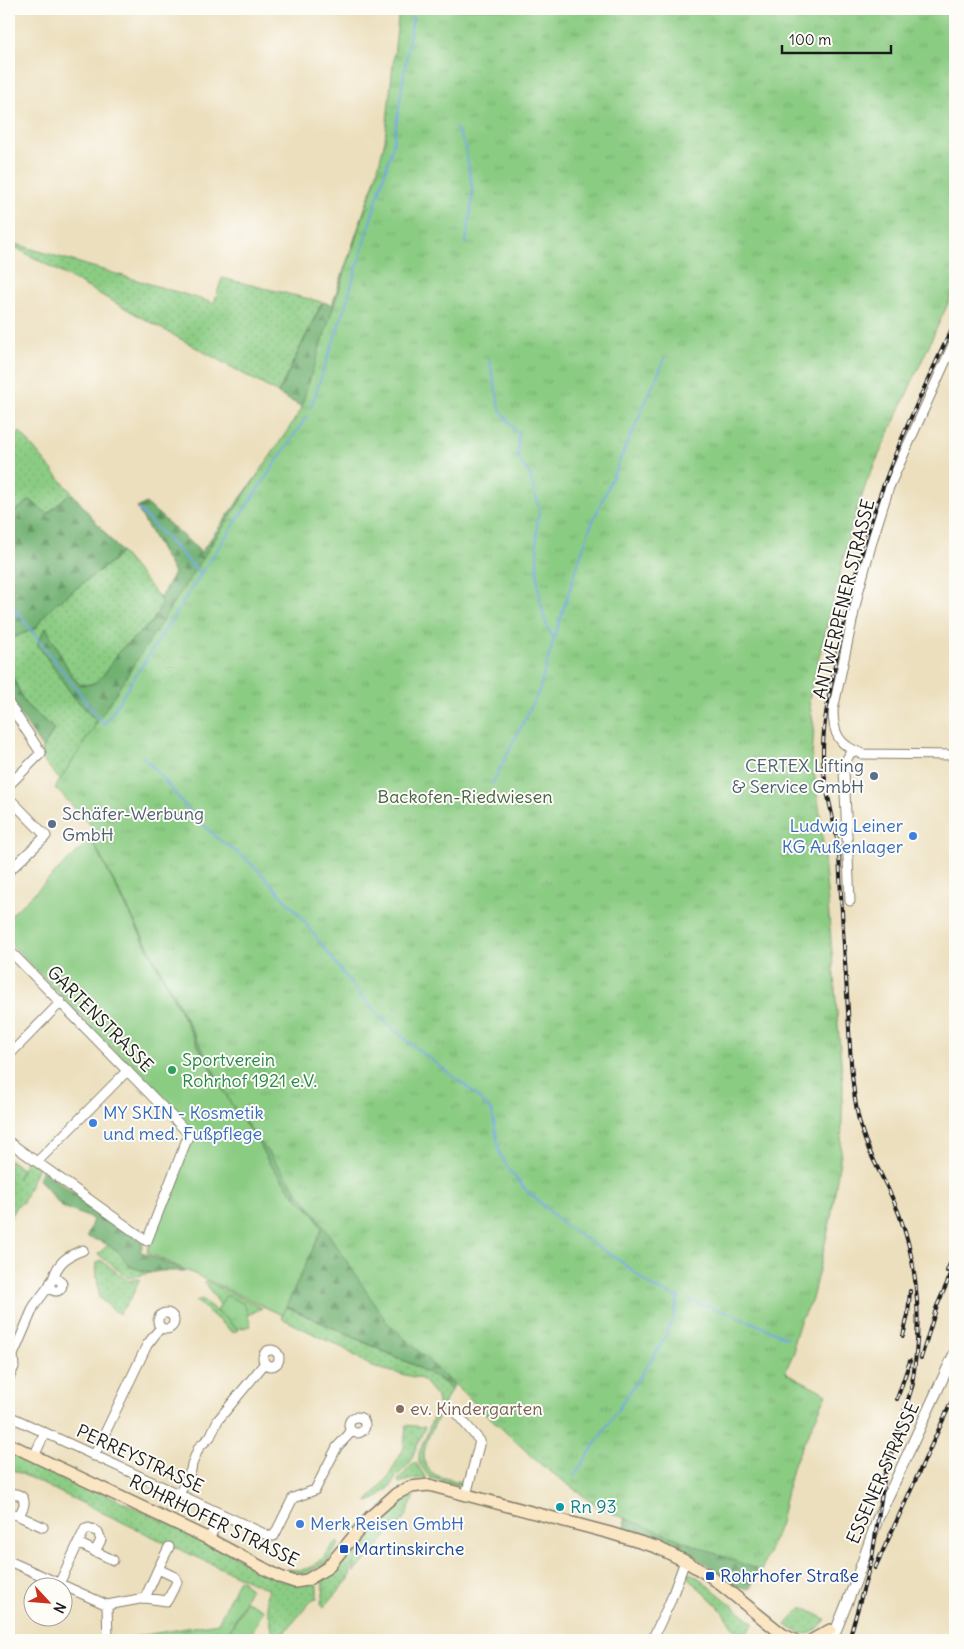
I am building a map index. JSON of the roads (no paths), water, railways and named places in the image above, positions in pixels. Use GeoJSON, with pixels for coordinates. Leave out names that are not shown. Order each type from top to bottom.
{"type":"FeatureCollection","features":[{"type":"Feature","properties":{"kind":"main road","name":"ROHRHOFER STRASSE"},"geometry":{"type":"LineString","coordinates":[[9,1444],[295,1582],[307,1580],[328,1568],[370,1518],[400,1491],[410,1487],[429,1486],[656,1547],[710,1576],[785,1637],[794,1640]]}},
{"type":"Feature","properties":{"kind":"main road"},"geometry":{"type":"LineString","coordinates":[[812,1640],[831,1635]]}},
{"type":"Feature","properties":{"kind":"street","name":"ANTWERPENER STRASSE"},"geometry":{"type":"LineString","coordinates":[[852,750],[843,744],[836,733],[833,724],[833,710],[858,593],[873,538],[890,487],[955,340]]}},
{"type":"Feature","properties":{"kind":"street"},"geometry":{"type":"LineString","coordinates":[[9,704],[41,753],[9,785]]}},
{"type":"Feature","properties":{"kind":"street"},"geometry":{"type":"LineString","coordinates":[[850,901],[844,778],[847,759],[852,750],[873,754],[955,755]]}},
{"type":"Feature","properties":{"kind":"street"},"geometry":{"type":"LineString","coordinates":[[9,798],[46,836],[9,871]]}},
{"type":"Feature","properties":{"kind":"street","name":"GARTENSTRASSE"},"geometry":{"type":"LineString","coordinates":[[9,950],[189,1134],[147,1241],[38,1162]]}},
{"type":"Feature","properties":{"kind":"street"},"geometry":{"type":"LineString","coordinates":[[9,1055],[61,1002]]}},
{"type":"Feature","properties":{"kind":"street"},"geometry":{"type":"LineString","coordinates":[[9,1142],[38,1162],[128,1070]]}},
{"type":"Feature","properties":{"kind":"street"},"geometry":{"type":"LineString","coordinates":[[9,1378],[14,1367],[13,1355],[34,1306],[67,1256],[83,1250]]}},
{"type":"Feature","properties":{"kind":"street"},"geometry":{"type":"LineString","coordinates":[[94,1456],[147,1345],[161,1327]]}},
{"type":"Feature","properties":{"kind":"street","name":"ESSENER STRASSE"},"geometry":{"type":"LineString","coordinates":[[824,1640],[831,1635],[845,1608],[856,1583],[878,1518],[955,1352]]}},
{"type":"Feature","properties":{"kind":"street"},"geometry":{"type":"LineString","coordinates":[[179,1495],[199,1447],[210,1437],[218,1420],[265,1364]]}},
{"type":"Feature","properties":{"kind":"street"},"geometry":{"type":"LineString","coordinates":[[456,1414],[480,1440],[466,1495]]}},
{"type":"Feature","properties":{"kind":"street","name":"PERREYSTRASSE"},"geometry":{"type":"LineString","coordinates":[[9,1416],[269,1536],[274,1536],[292,1498],[316,1490],[337,1447],[352,1431]]}},
{"type":"Feature","properties":{"kind":"street"},"geometry":{"type":"LineString","coordinates":[[34,1456],[45,1433]]}},
{"type":"Feature","properties":{"kind":"street"},"geometry":{"type":"LineString","coordinates":[[9,1495],[13,1493],[23,1498],[24,1504],[19,1516]]}},
{"type":"Feature","properties":{"kind":"street"},"geometry":{"type":"LineString","coordinates":[[9,1512],[43,1527]]}},
{"type":"Feature","properties":{"kind":"street"},"geometry":{"type":"LineString","coordinates":[[209,1539],[221,1514]]}},
{"type":"Feature","properties":{"kind":"street"},"geometry":{"type":"LineString","coordinates":[[63,1576],[85,1529],[90,1528],[98,1532],[101,1540],[95,1552]]}},
{"type":"Feature","properties":{"kind":"street"},"geometry":{"type":"LineString","coordinates":[[78,1544],[113,1560]]}},
{"type":"Feature","properties":{"kind":"street"},"geometry":{"type":"LineString","coordinates":[[145,1598],[169,1547]]}},
{"type":"Feature","properties":{"kind":"street"},"geometry":{"type":"LineString","coordinates":[[9,1560],[42,1576]]}},
{"type":"Feature","properties":{"kind":"street"},"geometry":{"type":"LineString","coordinates":[[652,1640],[670,1602],[685,1561]]}},
{"type":"Feature","properties":{"kind":"street"},"geometry":{"type":"LineString","coordinates":[[72,1590],[107,1606],[145,1598],[167,1601],[177,1582],[175,1577],[158,1569]]}},
{"type":"Feature","properties":{"kind":"street"},"geometry":{"type":"LineString","coordinates":[[107,1606],[108,1640]]}},
{"type":"Feature","properties":{"kind":"waterway"},"geometry":{"type":"LineString","coordinates":[[311,407],[345,307],[393,145],[414,9]]}},
{"type":"Feature","properties":{"kind":"waterway"},"geometry":{"type":"LineString","coordinates":[[455,127],[465,146],[473,193],[466,244]]}},
{"type":"Feature","properties":{"kind":"waterway"},"geometry":{"type":"LineString","coordinates":[[492,784],[539,691],[589,530],[665,358]]}},
{"type":"Feature","properties":{"kind":"waterway"},"geometry":{"type":"LineString","coordinates":[[489,359],[500,409],[518,435],[518,459],[530,475],[540,511],[537,521],[538,582],[543,613],[554,638]]}},
{"type":"Feature","properties":{"kind":"waterway"},"geometry":{"type":"LineString","coordinates":[[139,510],[201,574],[307,416]]}},
{"type":"Feature","properties":{"kind":"waterway"},"geometry":{"type":"LineString","coordinates":[[9,601],[104,725],[201,574]]}},
{"type":"Feature","properties":{"kind":"waterway"},"geometry":{"type":"LineString","coordinates":[[142,756],[192,814],[217,838],[246,859],[264,876],[301,917],[358,993],[388,1024],[471,1090],[492,1112],[500,1154],[510,1171],[524,1188],[567,1227],[619,1260],[654,1288],[680,1298]]}},
{"type":"Feature","properties":{"kind":"waterway"},"geometry":{"type":"LineString","coordinates":[[574,1476],[662,1343],[672,1322],[678,1298]]}},
{"type":"Feature","properties":{"kind":"waterway"},"geometry":{"type":"LineString","coordinates":[[690,1301],[730,1313],[788,1338]]}},
{"type":"Feature","properties":{"kind":"railway"},"geometry":{"type":"LineString","coordinates":[[911,1389],[915,1367],[918,1323],[915,1279],[906,1235],[899,1214],[871,1154],[858,1116],[850,1051],[839,852],[823,764],[823,738],[828,700],[843,627],[873,515],[904,433],[955,322]]}},
{"type":"Feature","properties":{"kind":"railway"},"geometry":{"type":"LineString","coordinates":[[947,1271],[955,1252]]}},
{"type":"Feature","properties":{"kind":"railway"},"geometry":{"type":"LineString","coordinates":[[921,1358],[937,1306],[955,1265]]}},
{"type":"Feature","properties":{"kind":"railway"},"geometry":{"type":"LineString","coordinates":[[903,1336],[908,1315],[910,1291]]}},
{"type":"Feature","properties":{"kind":"railway"},"geometry":{"type":"LineString","coordinates":[[897,1399],[910,1361]]}},
{"type":"Feature","properties":{"kind":"railway"},"geometry":{"type":"LineString","coordinates":[[849,1640],[872,1558],[885,1473],[913,1384]]}},
{"type":"Feature","properties":{"kind":"railway"},"geometry":{"type":"LineString","coordinates":[[875,1568],[955,1394]]}},
{"type":"Feature","properties":{"kind":"place","name":"CERTEX Lifting & Service GmbH"},"geometry":{"type":"Point","coordinates":[874,776]}},
{"type":"Feature","properties":{"kind":"place","name":"Schäfer-Werbung GmbH"},"geometry":{"type":"Point","coordinates":[52,824]}},
{"type":"Feature","properties":{"kind":"place","name":"Ludwig Leiner KG Außenlager"},"geometry":{"type":"Point","coordinates":[913,836]}},
{"type":"Feature","properties":{"kind":"place","name":"Sportverein Rohrhof 1921 e.V."},"geometry":{"type":"Point","coordinates":[172,1070]}},
{"type":"Feature","properties":{"kind":"place","name":"MY SKIN - Kosmetik und med. Fußpflege"},"geometry":{"type":"Point","coordinates":[93,1123]}},
{"type":"Feature","properties":{"kind":"place","name":"ev. Kindergarten"},"geometry":{"type":"Point","coordinates":[400,1409]}},
{"type":"Feature","properties":{"kind":"place","name":"Rn 93"},"geometry":{"type":"Point","coordinates":[560,1507]}},
{"type":"Feature","properties":{"kind":"place","name":"Merk Reisen GmbH"},"geometry":{"type":"Point","coordinates":[300,1524]}},
{"type":"Feature","properties":{"kind":"place","name":"Martinskirche"},"geometry":{"type":"Point","coordinates":[344,1549]}},
{"type":"Feature","properties":{"kind":"place","name":"Rohrhofer Straße"},"geometry":{"type":"Point","coordinates":[710,1576]}},
{"type":"Feature","properties":{"kind":"park label","name":"Backofen-Riedwiesen"},"geometry":{"type":"Point","coordinates":[465,797]}}]}
